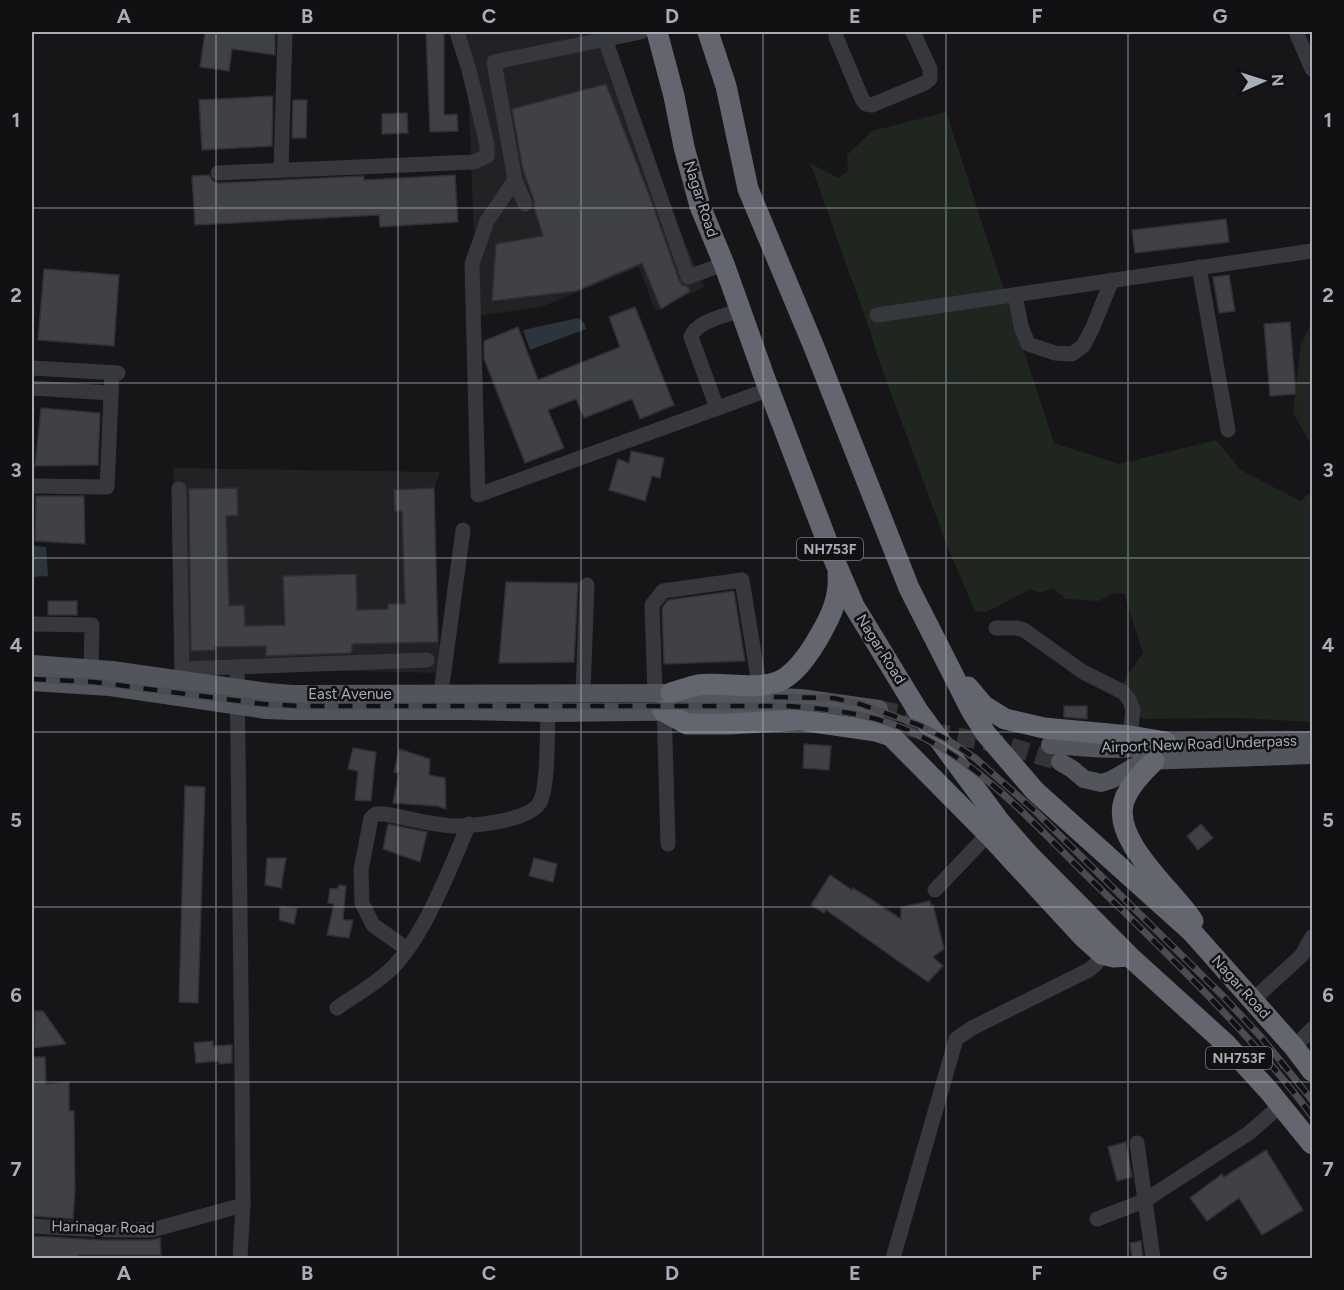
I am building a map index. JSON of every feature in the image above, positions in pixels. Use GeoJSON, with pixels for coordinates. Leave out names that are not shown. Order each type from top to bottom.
{"type":"FeatureCollection","features":[{"type":"Feature","properties":{"kind":"highway","name":"Nagar Road"},"geometry":{"type":"LineString","coordinates":[[657,32],[700,206],[854,606],[918,711],[994,828],[1029,855],[1129,956],[1226,1044],[1281,1105],[1312,1144]]}},
{"type":"Feature","properties":{"kind":"highway","name":"Nagar Road"},"geometry":{"type":"LineString","coordinates":[[708,32],[726,86],[748,189],[814,347],[909,588],[971,710],[986,734],[1035,791],[1192,932],[1297,1050],[1312,1071]]}},
{"type":"Feature","properties":{"kind":"highway"},"geometry":{"type":"LineString","coordinates":[[838,568],[839,586],[834,608],[804,660],[785,678],[759,684],[699,685],[663,697],[687,724],[800,720],[866,729],[891,736],[994,828],[1083,937],[1102,954],[1114,957],[1129,956]]}},
{"type":"Feature","properties":{"kind":"highway"},"geometry":{"type":"LineString","coordinates":[[945,659],[984,706],[1005,719],[1044,728],[1130,736],[1166,742]]}},
{"type":"Feature","properties":{"kind":"highway"},"geometry":{"type":"LineString","coordinates":[[1154,760],[1138,777],[1124,801],[1123,813],[1128,837],[1135,850],[1185,909],[1195,924],[1202,944]]}},
{"type":"Feature","properties":{"kind":"main road","name":"East Avenue"},"geometry":{"type":"LineString","coordinates":[[32,664],[182,674],[237,697],[291,711],[548,713],[663,697]]}},
{"type":"Feature","properties":{"kind":"main road","name":"East Avenue"},"geometry":{"type":"LineString","coordinates":[[32,682],[237,697],[291,694],[583,692],[663,697]]}},
{"type":"Feature","properties":{"kind":"main road"},"geometry":{"type":"LineString","coordinates":[[663,697],[879,716]]}},
{"type":"Feature","properties":{"kind":"main road","name":"Airport New Road Underpass"},"geometry":{"type":"LineString","coordinates":[[1050,745],[1136,749],[1166,742],[1312,740]]}},
{"type":"Feature","properties":{"kind":"main road"},"geometry":{"type":"LineString","coordinates":[[1154,760],[1312,755]]}},
{"type":"Feature","properties":{"kind":"main road","name":"Airport New Road Underpass"},"geometry":{"type":"LineString","coordinates":[[1060,762],[1084,779],[1101,783],[1124,773],[1144,760],[1154,760]]}},
{"type":"Feature","properties":{"kind":"street"},"geometry":{"type":"LineString","coordinates":[[281,170],[285,32]]}},
{"type":"Feature","properties":{"kind":"street"},"geometry":{"type":"LineString","coordinates":[[218,173],[474,162],[487,156],[482,124],[457,32]]}},
{"type":"Feature","properties":{"kind":"street"},"geometry":{"type":"LineString","coordinates":[[525,204],[515,180],[494,62],[640,32]]}},
{"type":"Feature","properties":{"kind":"street"},"geometry":{"type":"LineString","coordinates":[[836,32],[836,37],[862,99],[866,104],[872,105],[930,79],[930,69],[914,32]]}},
{"type":"Feature","properties":{"kind":"street"},"geometry":{"type":"LineString","coordinates":[[1296,32],[1312,69]]}},
{"type":"Feature","properties":{"kind":"street"},"geometry":{"type":"LineString","coordinates":[[605,39],[688,277],[724,264]]}},
{"type":"Feature","properties":{"kind":"street"},"geometry":{"type":"LineString","coordinates":[[515,180],[487,221],[472,264],[478,495],[770,389]]}},
{"type":"Feature","properties":{"kind":"street"},"geometry":{"type":"LineString","coordinates":[[878,315],[1312,250]]}},
{"type":"Feature","properties":{"kind":"street"},"geometry":{"type":"LineString","coordinates":[[1199,267],[1228,430]]}},
{"type":"Feature","properties":{"kind":"street"},"geometry":{"type":"LineString","coordinates":[[1015,295],[1021,326],[1028,344],[1055,353],[1072,354],[1083,346],[1112,280]]}},
{"type":"Feature","properties":{"kind":"street"},"geometry":{"type":"LineString","coordinates":[[717,408],[691,337],[692,332],[698,326],[740,310]]}},
{"type":"Feature","properties":{"kind":"street"},"geometry":{"type":"LineString","coordinates":[[32,373],[115,373],[111,393],[107,487],[32,486]]}},
{"type":"Feature","properties":{"kind":"street"},"geometry":{"type":"LineString","coordinates":[[32,388],[111,393]]}},
{"type":"Feature","properties":{"kind":"street"},"geometry":{"type":"LineString","coordinates":[[179,489],[182,674],[237,667],[428,660]]}},
{"type":"Feature","properties":{"kind":"street"},"geometry":{"type":"LineString","coordinates":[[441,693],[463,530]]}},
{"type":"Feature","properties":{"kind":"street"},"geometry":{"type":"LineString","coordinates":[[668,844],[663,697],[652,605],[657,597],[663,591],[742,580],[759,684]]}},
{"type":"Feature","properties":{"kind":"street"},"geometry":{"type":"LineString","coordinates":[[583,692],[587,585]]}},
{"type":"Feature","properties":{"kind":"street"},"geometry":{"type":"LineString","coordinates":[[32,624],[92,625],[91,668]]}},
{"type":"Feature","properties":{"kind":"street"},"geometry":{"type":"LineString","coordinates":[[996,628],[1024,630],[1083,672],[1123,692],[1131,701],[1133,710],[1130,736]]}},
{"type":"Feature","properties":{"kind":"street"},"geometry":{"type":"LineString","coordinates":[[237,667],[243,1205],[240,1258]]}},
{"type":"Feature","properties":{"kind":"street"},"geometry":{"type":"LineString","coordinates":[[407,949],[373,925],[362,903],[361,870],[371,818],[376,814],[454,826],[516,818],[531,812],[540,803],[544,787],[549,692]]}},
{"type":"Feature","properties":{"kind":"street"},"geometry":{"type":"LineString","coordinates":[[337,1008],[390,970],[407,949],[433,906],[469,824]]}},
{"type":"Feature","properties":{"kind":"street"},"geometry":{"type":"LineString","coordinates":[[935,890],[994,828]]}},
{"type":"Feature","properties":{"kind":"street"},"geometry":{"type":"LineString","coordinates":[[1253,1000],[1302,956],[1312,937]]}},
{"type":"Feature","properties":{"kind":"street"},"geometry":{"type":"LineString","coordinates":[[893,1258],[956,1039],[972,1028],[1089,970],[1102,954]]}},
{"type":"Feature","properties":{"kind":"street"},"geometry":{"type":"LineString","coordinates":[[1297,1050],[1312,1029]]}},
{"type":"Feature","properties":{"kind":"street"},"geometry":{"type":"LineString","coordinates":[[1097,1220],[1144,1201],[1250,1133],[1281,1105]]}},
{"type":"Feature","properties":{"kind":"street"},"geometry":{"type":"LineString","coordinates":[[1137,1143],[1153,1258]]}},
{"type":"Feature","properties":{"kind":"street","name":"Harinagar Road"},"geometry":{"type":"LineString","coordinates":[[32,1226],[152,1230],[243,1205]]}},
{"type":"Feature","properties":{"kind":"path"},"geometry":{"type":"LineString","coordinates":[[1261,1082],[1297,1050]]}},
{"type":"Feature","properties":{"kind":"shaded area"},"geometry":{"type":"Polygon","coordinates":[[[466,32],[596,32],[704,287],[655,311],[639,267],[541,307],[477,316],[466,32]]]}},
{"type":"Feature","properties":{"kind":"shaded area"},"geometry":{"type":"Polygon","coordinates":[[[946,112],[1054,443],[1119,464],[1216,440],[1241,470],[1300,501],[1312,491],[1312,722],[1238,718],[1142,719],[1121,685],[1143,653],[1124,593],[1111,594],[1099,601],[1066,599],[1052,588],[1040,593],[1030,589],[987,612],[975,611],[946,543],[810,163],[838,178],[848,171],[847,155],[872,131],[946,112]]]}},
{"type":"Feature","properties":{"kind":"shaded area"},"geometry":{"type":"Polygon","coordinates":[[[578,318],[584,323],[586,329],[530,350],[523,330],[578,318]]]}},
{"type":"Feature","properties":{"kind":"shaded area"},"geometry":{"type":"Polygon","coordinates":[[[1312,323],[1312,446],[1293,413],[1301,342],[1312,323]]]}},
{"type":"Feature","properties":{"kind":"shaded area"},"geometry":{"type":"Polygon","coordinates":[[[173,468],[440,472],[434,489],[440,673],[178,667],[173,468]]]}},
{"type":"Feature","properties":{"kind":"shaded area"},"geometry":{"type":"Polygon","coordinates":[[[33,546],[46,547],[48,576],[32,577],[33,546]]]}},
{"type":"Feature","properties":{"kind":"building"},"geometry":{"type":"Polygon","coordinates":[[[205,32],[275,32],[275,55],[232,49],[229,71],[200,67],[205,32]]]}},
{"type":"Feature","properties":{"kind":"building"},"geometry":{"type":"Polygon","coordinates":[[[426,33],[444,33],[444,115],[457,114],[458,131],[430,132],[426,33]]]}},
{"type":"Feature","properties":{"kind":"building"},"geometry":{"type":"Polygon","coordinates":[[[606,84],[679,280],[690,291],[661,309],[642,263],[576,291],[492,301],[496,244],[543,236],[534,200],[523,170],[512,109],[606,84]]]}},
{"type":"Feature","properties":{"kind":"building"},"geometry":{"type":"Polygon","coordinates":[[[273,96],[272,146],[202,150],[199,100],[273,96]]]}},
{"type":"Feature","properties":{"kind":"building"},"geometry":{"type":"Polygon","coordinates":[[[293,100],[307,100],[306,138],[292,138],[293,100]]]}},
{"type":"Feature","properties":{"kind":"building"},"geometry":{"type":"Polygon","coordinates":[[[407,113],[408,133],[382,134],[382,114],[407,113]]]}},
{"type":"Feature","properties":{"kind":"building"},"geometry":{"type":"Polygon","coordinates":[[[209,175],[213,181],[218,183],[364,176],[364,180],[455,175],[458,222],[380,227],[379,215],[195,225],[192,176],[209,175]]]}},
{"type":"Feature","properties":{"kind":"building"},"geometry":{"type":"Polygon","coordinates":[[[1226,219],[1229,242],[1135,253],[1132,230],[1226,219]]]}},
{"type":"Feature","properties":{"kind":"building"},"geometry":{"type":"Polygon","coordinates":[[[44,269],[119,275],[114,346],[38,340],[44,269]]]}},
{"type":"Feature","properties":{"kind":"building"},"geometry":{"type":"Polygon","coordinates":[[[1229,275],[1235,311],[1219,313],[1213,277],[1229,275]]]}},
{"type":"Feature","properties":{"kind":"building"},"geometry":{"type":"Polygon","coordinates":[[[635,307],[674,405],[640,419],[632,399],[584,418],[576,399],[548,410],[564,448],[525,463],[484,359],[484,341],[518,327],[538,380],[620,347],[609,317],[635,307]]]}},
{"type":"Feature","properties":{"kind":"building"},"geometry":{"type":"Polygon","coordinates":[[[1290,322],[1296,394],[1270,396],[1264,324],[1290,322]]]}},
{"type":"Feature","properties":{"kind":"building"},"geometry":{"type":"Polygon","coordinates":[[[41,408],[100,413],[98,465],[35,466],[41,408]]]}},
{"type":"Feature","properties":{"kind":"building"},"geometry":{"type":"Polygon","coordinates":[[[631,451],[664,458],[660,478],[652,476],[645,501],[609,490],[618,459],[629,463],[631,451]]]}},
{"type":"Feature","properties":{"kind":"building"},"geometry":{"type":"Polygon","coordinates":[[[237,488],[238,515],[226,516],[229,606],[244,605],[245,626],[285,625],[283,576],[356,574],[357,610],[388,609],[388,604],[405,604],[402,511],[395,511],[394,490],[434,488],[438,642],[352,644],[350,653],[266,656],[266,646],[215,647],[215,650],[191,651],[189,489],[237,488]]]}},
{"type":"Feature","properties":{"kind":"building"},"geometry":{"type":"Polygon","coordinates":[[[36,496],[84,496],[85,544],[35,541],[36,496]]]}},
{"type":"Feature","properties":{"kind":"building"},"geometry":{"type":"Polygon","coordinates":[[[506,582],[578,583],[574,662],[499,663],[506,582]]]}},
{"type":"Feature","properties":{"kind":"building"},"geometry":{"type":"Polygon","coordinates":[[[734,591],[745,661],[664,664],[662,608],[668,600],[734,591]]]}},
{"type":"Feature","properties":{"kind":"building"},"geometry":{"type":"Polygon","coordinates":[[[48,601],[77,601],[77,615],[48,615],[48,601]]]}},
{"type":"Feature","properties":{"kind":"building"},"geometry":{"type":"Polygon","coordinates":[[[1064,706],[1087,706],[1087,719],[1064,717],[1064,706]]]}},
{"type":"Feature","properties":{"kind":"building"},"geometry":{"type":"Polygon","coordinates":[[[804,744],[831,746],[829,770],[803,768],[804,744]]]}},
{"type":"Feature","properties":{"kind":"building"},"geometry":{"type":"Polygon","coordinates":[[[353,748],[376,752],[371,801],[355,800],[358,771],[348,769],[353,748]]]}},
{"type":"Feature","properties":{"kind":"building"},"geometry":{"type":"Polygon","coordinates":[[[399,749],[430,759],[429,775],[445,778],[446,809],[437,806],[393,803],[399,773],[394,772],[399,749]]]}},
{"type":"Feature","properties":{"kind":"building"},"geometry":{"type":"Polygon","coordinates":[[[185,786],[205,787],[198,1003],[179,1002],[185,786]]]}},
{"type":"Feature","properties":{"kind":"building"},"geometry":{"type":"Polygon","coordinates":[[[388,824],[427,832],[420,862],[383,849],[388,824]]]}},
{"type":"Feature","properties":{"kind":"building"},"geometry":{"type":"Polygon","coordinates":[[[1201,824],[1213,838],[1198,850],[1187,836],[1201,824]]]}},
{"type":"Feature","properties":{"kind":"building"},"geometry":{"type":"Polygon","coordinates":[[[267,858],[286,858],[281,888],[265,885],[267,858]]]}},
{"type":"Feature","properties":{"kind":"building"},"geometry":{"type":"Polygon","coordinates":[[[534,858],[557,864],[553,882],[529,876],[534,858]]]}},
{"type":"Feature","properties":{"kind":"building"},"geometry":{"type":"Polygon","coordinates":[[[830,875],[901,919],[901,907],[930,901],[944,949],[933,957],[943,966],[928,982],[826,910],[824,913],[811,905],[830,875]]]}},
{"type":"Feature","properties":{"kind":"building"},"geometry":{"type":"Polygon","coordinates":[[[339,885],[346,886],[343,920],[353,920],[349,938],[327,935],[334,904],[328,903],[330,889],[338,888],[339,885]]]}},
{"type":"Feature","properties":{"kind":"building"},"geometry":{"type":"Polygon","coordinates":[[[280,907],[297,908],[294,924],[279,920],[280,907]]]}},
{"type":"Feature","properties":{"kind":"building"},"geometry":{"type":"Polygon","coordinates":[[[35,1011],[43,1011],[66,1044],[34,1048],[35,1011]]]}},
{"type":"Feature","properties":{"kind":"building"},"geometry":{"type":"Polygon","coordinates":[[[213,1041],[213,1046],[232,1045],[232,1063],[219,1064],[219,1061],[196,1063],[194,1043],[213,1041]]]}},
{"type":"Feature","properties":{"kind":"building"},"geometry":{"type":"Polygon","coordinates":[[[32,1057],[45,1057],[46,1084],[69,1082],[69,1111],[74,1111],[73,1219],[32,1216],[32,1057]]]}},
{"type":"Feature","properties":{"kind":"building"},"geometry":{"type":"Polygon","coordinates":[[[1126,1142],[1132,1177],[1117,1181],[1108,1147],[1126,1142]]]}},
{"type":"Feature","properties":{"kind":"building"},"geometry":{"type":"Polygon","coordinates":[[[1266,1150],[1303,1210],[1262,1235],[1239,1198],[1207,1221],[1190,1198],[1222,1174],[1224,1177],[1266,1150]]]}},
{"type":"Feature","properties":{"kind":"building"},"geometry":{"type":"Polygon","coordinates":[[[32,1236],[101,1240],[160,1238],[161,1255],[78,1255],[78,1258],[32,1258],[32,1236]]]}},
{"type":"Feature","properties":{"kind":"building"},"geometry":{"type":"Polygon","coordinates":[[[1141,1241],[1143,1258],[1132,1258],[1130,1243],[1141,1241]]]}},
{"type":"Feature","properties":{"kind":"tunnel"},"geometry":{"type":"LineString","coordinates":[[879,709],[924,719]]}},
{"type":"Feature","properties":{"kind":"tunnel"},"geometry":{"type":"LineString","coordinates":[[878,722],[1009,746],[1060,762]]}},
{"type":"Feature","properties":{"kind":"railway"},"geometry":{"type":"LineString","coordinates":[[32,679],[94,682],[263,704],[299,706],[788,706],[837,711],[869,717],[901,727],[941,747],[1008,798],[1233,1022],[1312,1116]]}},
{"type":"Feature","properties":{"kind":"railway"},"geometry":{"type":"LineString","coordinates":[[774,697],[833,698],[860,704],[919,725],[975,758],[1034,810],[1221,994],[1261,1037],[1312,1100]]}}]}
